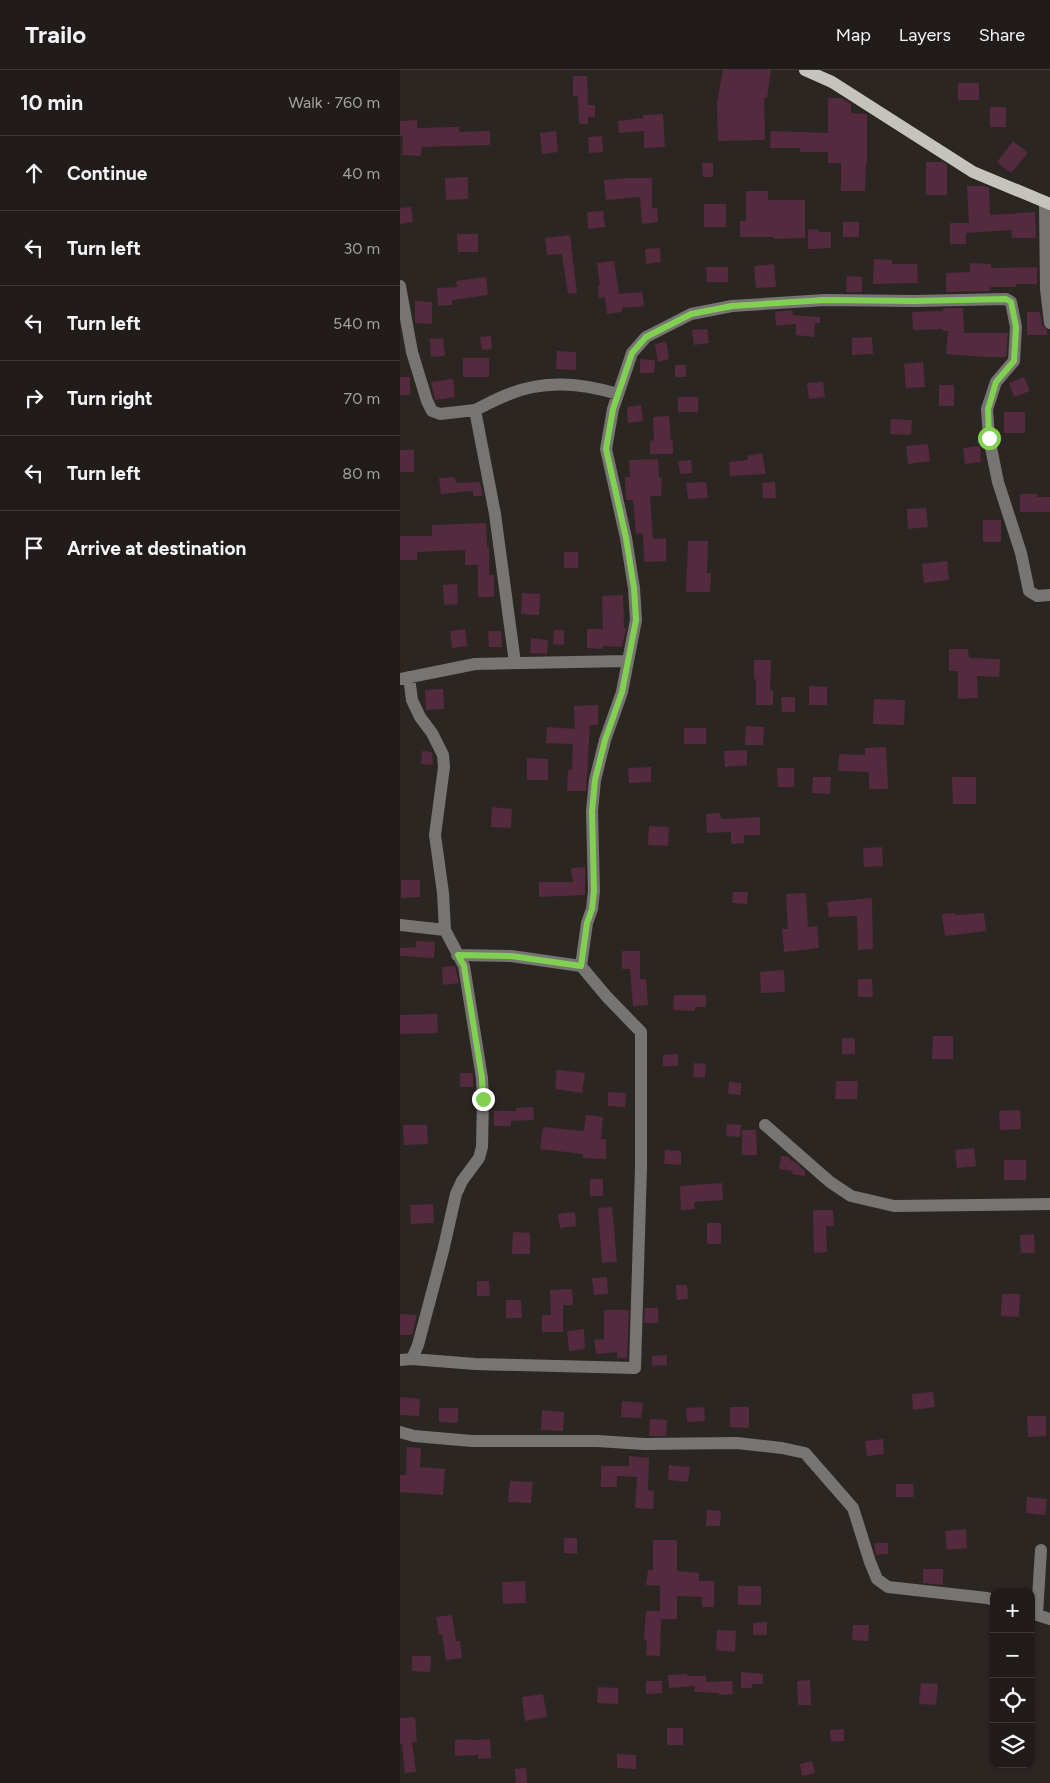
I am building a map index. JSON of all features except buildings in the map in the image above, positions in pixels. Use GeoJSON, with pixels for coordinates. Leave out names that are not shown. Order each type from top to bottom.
{"type":"FeatureCollection","features":[{"type":"Feature","properties":{"kind":"main road"},"geometry":{"type":"LineString","coordinates":[[806,70],[832,82],[973,172],[1048,203]]}},
{"type":"Feature","properties":{"kind":"street"},"geometry":{"type":"LineString","coordinates":[[1048,203],[1046,289],[1050,322]]}},
{"type":"Feature","properties":{"kind":"street"},"geometry":{"type":"LineString","coordinates":[[400,286],[412,352],[426,401],[432,411],[440,414],[475,410],[508,394],[531,387],[554,384],[583,385],[618,394]]}},
{"type":"Feature","properties":{"kind":"street"},"geometry":{"type":"LineString","coordinates":[[581,966],[594,891],[592,811],[595,780],[605,740],[622,692],[636,620],[634,588],[626,538],[606,449],[613,409],[632,353],[646,337],[691,314],[732,306],[825,300],[1006,299],[1011,302],[1016,327],[1014,361],[996,382],[988,409],[989,438],[998,482],[1020,553],[1029,591],[1037,596],[1050,595]]}},
{"type":"Feature","properties":{"kind":"street"},"geometry":{"type":"LineString","coordinates":[[475,410],[495,514],[515,663]]}},
{"type":"Feature","properties":{"kind":"street"},"geometry":{"type":"LineString","coordinates":[[406,1360],[418,1345],[456,1194],[462,1181],[479,1158],[482,1147],[483,1099],[482,1078],[464,966],[445,930],[443,893],[435,836],[444,768],[443,755],[420,717],[405,678],[475,664],[628,660]]}},
{"type":"Feature","properties":{"kind":"street"},"geometry":{"type":"LineString","coordinates":[[400,925],[445,930]]}},
{"type":"Feature","properties":{"kind":"street"},"geometry":{"type":"LineString","coordinates":[[406,1360],[475,1364],[634,1368],[641,1168],[641,1032],[607,997],[581,966],[511,956],[458,955]]}},
{"type":"Feature","properties":{"kind":"street"},"geometry":{"type":"LineString","coordinates":[[765,1125],[830,1182],[851,1196],[894,1206],[1050,1204]]}},
{"type":"Feature","properties":{"kind":"street"},"geometry":{"type":"LineString","coordinates":[[400,1432],[414,1436],[472,1441],[597,1441],[644,1444],[737,1443],[782,1448],[805,1453],[853,1508],[877,1579],[888,1587],[990,1599]]}},
{"type":"Feature","properties":{"kind":"street"},"geometry":{"type":"LineString","coordinates":[[1035,1605],[1041,1550]]}},
{"type":"Feature","properties":{"kind":"street"},"geometry":{"type":"LineString","coordinates":[[1035,1614],[1050,1619]]}},
{"type":"Feature","properties":{"kind":"route"},"geometry":{"type":"LineString","coordinates":[[483,1099],[482,1078],[464,966],[458,955],[511,956],[581,966],[594,891],[592,811],[595,780],[605,740],[622,692],[636,620],[634,588],[626,538],[606,449],[613,409],[632,353],[646,337],[691,314],[732,306],[825,300],[1006,299],[1011,302],[1016,327],[1014,361],[996,382],[988,409],[989,438]]}}]}
